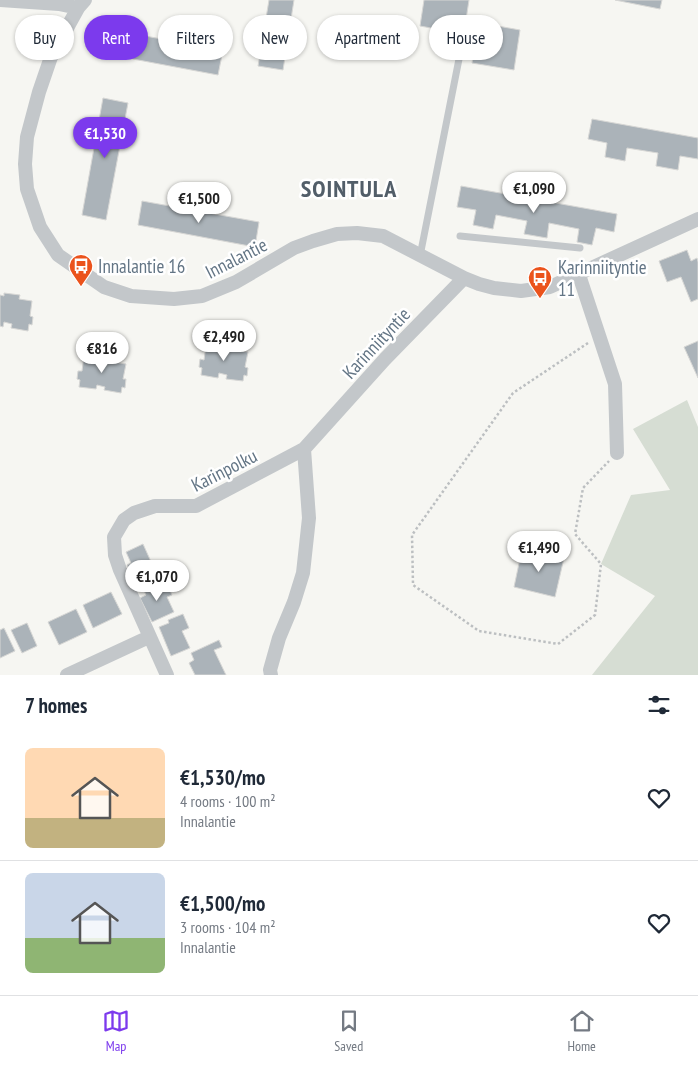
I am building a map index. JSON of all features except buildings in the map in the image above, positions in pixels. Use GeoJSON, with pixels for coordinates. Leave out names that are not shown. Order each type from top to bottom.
{"type":"FeatureCollection","features":[{"type":"Feature","properties":{"kind":"street"},"geometry":{"type":"LineString","coordinates":[[0,0],[82,4]]}},
{"type":"Feature","properties":{"kind":"street","name":"Innalantie"},"geometry":{"type":"LineString","coordinates":[[82,4],[51,57],[27,137],[24,164],[27,189],[40,227],[58,255],[86,276],[104,287],[131,296],[174,299],[202,296],[236,282],[294,248],[337,234],[357,233],[383,236],[464,278]]}},
{"type":"Feature","properties":{"kind":"street"},"geometry":{"type":"LineString","coordinates":[[464,278],[494,288],[522,291],[550,287],[698,220]]}},
{"type":"Feature","properties":{"kind":"street"},"geometry":{"type":"LineString","coordinates":[[579,275],[615,384],[617,453]]}},
{"type":"Feature","properties":{"kind":"street","name":"Karinniityntie"},"geometry":{"type":"LineString","coordinates":[[304,449],[385,358],[464,278]]}},
{"type":"Feature","properties":{"kind":"street"},"geometry":{"type":"LineString","coordinates":[[271,675],[270,670],[279,638],[303,574],[309,518],[304,449]]}},
{"type":"Feature","properties":{"kind":"street","name":"Karinpolku"},"geometry":{"type":"LineString","coordinates":[[149,637],[115,555],[114,537],[124,520],[134,513],[155,506],[196,506],[304,449]]}},
{"type":"Feature","properties":{"kind":"street"},"geometry":{"type":"LineString","coordinates":[[67,675],[149,637],[168,675]]}},
{"type":"Feature","properties":{"kind":"lane"},"geometry":{"type":"LineString","coordinates":[[420,256],[459,60]]}},
{"type":"Feature","properties":{"kind":"lane"},"geometry":{"type":"LineString","coordinates":[[460,236],[580,248]]}},
{"type":"Feature","properties":{"kind":"path"},"geometry":{"type":"LineString","coordinates":[[600,335],[513,393],[412,535],[413,585],[479,631],[558,644],[595,615],[601,564],[575,534],[583,488],[617,453]]}},
{"type":"Feature","properties":{"kind":"shaded area"},"geometry":{"type":"Polygon","coordinates":[[[687,400],[698,427],[698,675],[592,675],[655,596],[601,564],[631,495],[670,490],[633,429],[687,400]]]}},
{"type":"Feature","properties":{"kind":"place","name":"Innalantie 16"},"geometry":{"type":"Point","coordinates":[81,287]}},
{"type":"Feature","properties":{"kind":"place","name":"Karinniityntie 11"},"geometry":{"type":"Point","coordinates":[540,299]}},
{"type":"Feature","properties":{"kind":"district","name":"SOINTULA"},"geometry":{"type":"Point","coordinates":[349,188]}}]}
